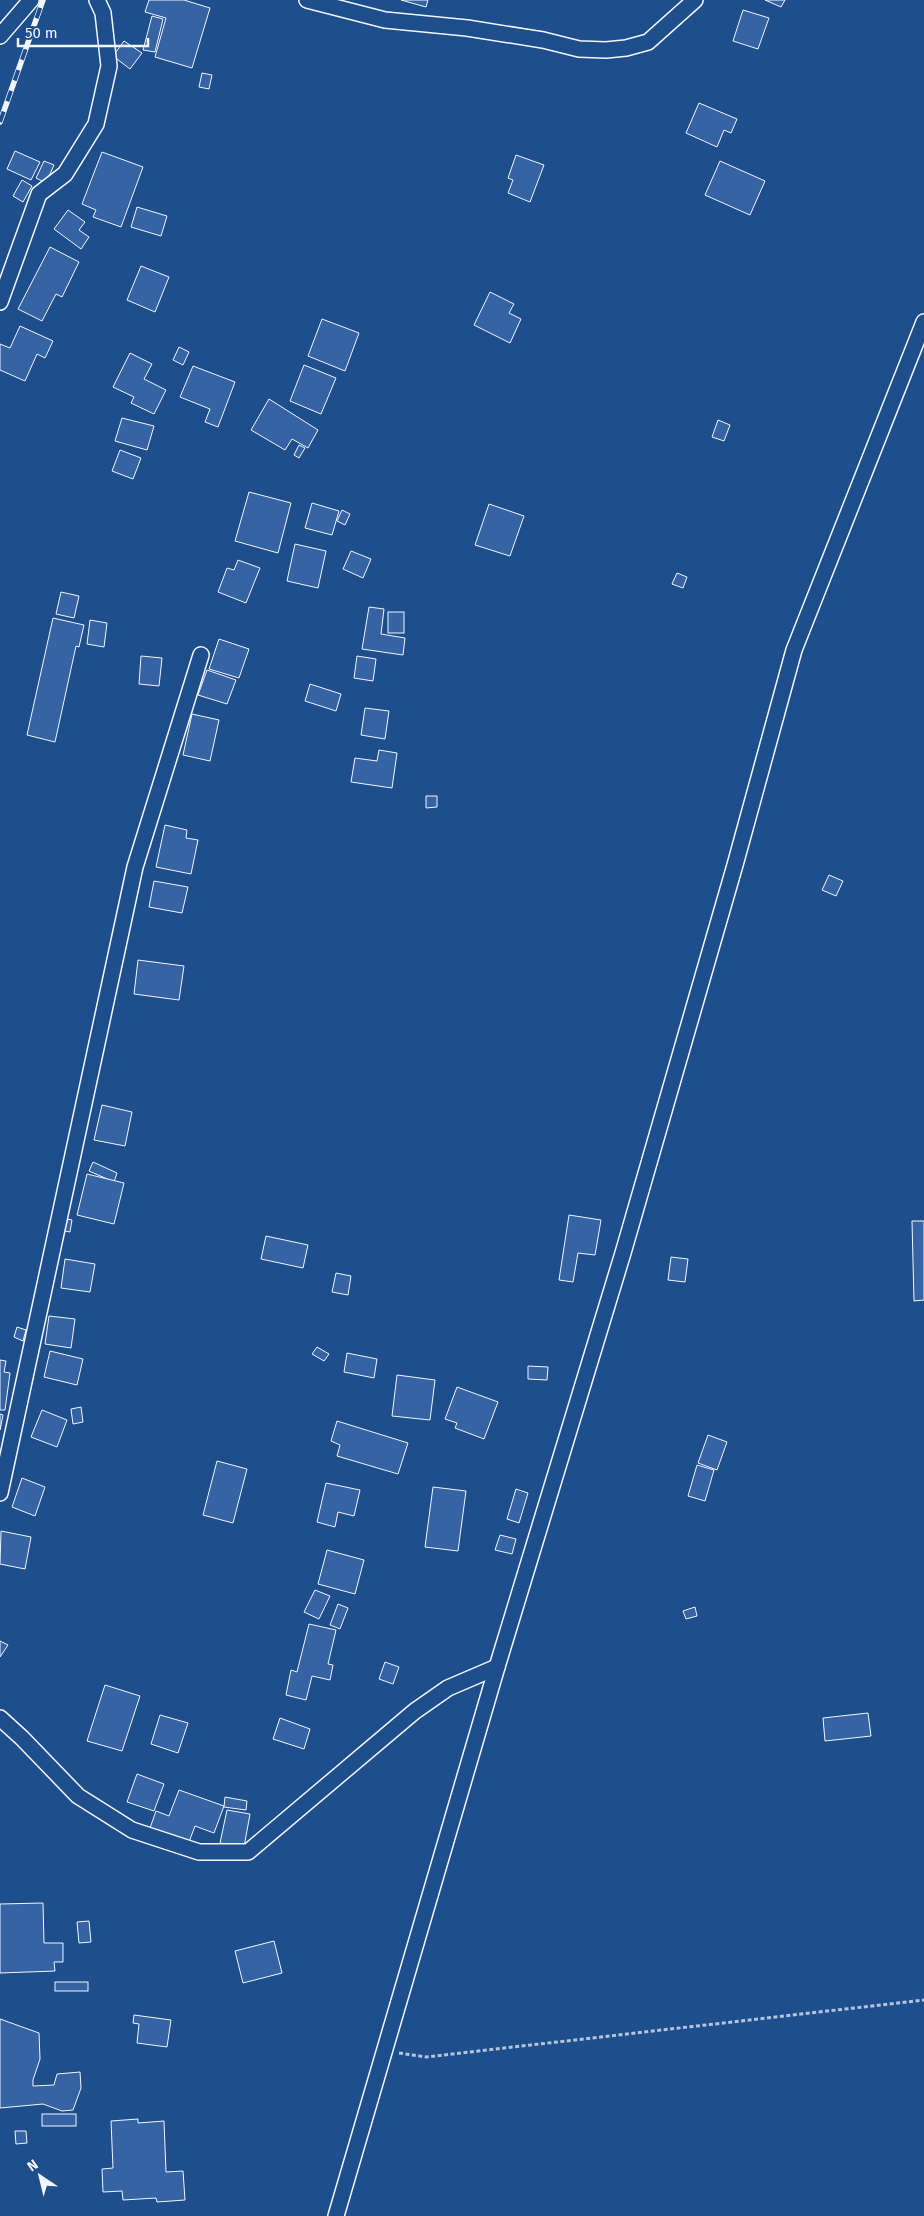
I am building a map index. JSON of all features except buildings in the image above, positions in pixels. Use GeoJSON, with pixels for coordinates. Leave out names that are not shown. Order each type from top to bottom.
{"type":"FeatureCollection","features":[{"type":"Feature","properties":{"kind":"street"},"geometry":{"type":"LineString","coordinates":[[0,36],[31,0]]}},
{"type":"Feature","properties":{"kind":"street"},"geometry":{"type":"LineString","coordinates":[[0,302],[39,194],[65,174],[96,124],[109,66],[103,13],[97,0]]}},
{"type":"Feature","properties":{"kind":"street"},"geometry":{"type":"LineString","coordinates":[[307,0],[386,20],[467,28],[543,40],[579,49],[606,50],[626,48],[648,42],[695,0]]}},
{"type":"Feature","properties":{"kind":"street"},"geometry":{"type":"LineString","coordinates":[[336,2216],[498,1667],[626,1244],[794,650],[924,322]]}},
{"type":"Feature","properties":{"kind":"street"},"geometry":{"type":"LineString","coordinates":[[0,1493],[135,867],[201,655]]}},
{"type":"Feature","properties":{"kind":"street"},"geometry":{"type":"LineString","coordinates":[[0,1718],[78,1796],[132,1830],[198,1852],[248,1852],[415,1711],[448,1688],[498,1667]]}},
{"type":"Feature","properties":{"kind":"path"},"geometry":{"type":"LineString","coordinates":[[386,2051],[426,2056],[924,2000]]}},
{"type":"Feature","properties":{"kind":"railway"},"geometry":{"type":"LineString","coordinates":[[0,122],[43,0]]}}]}
